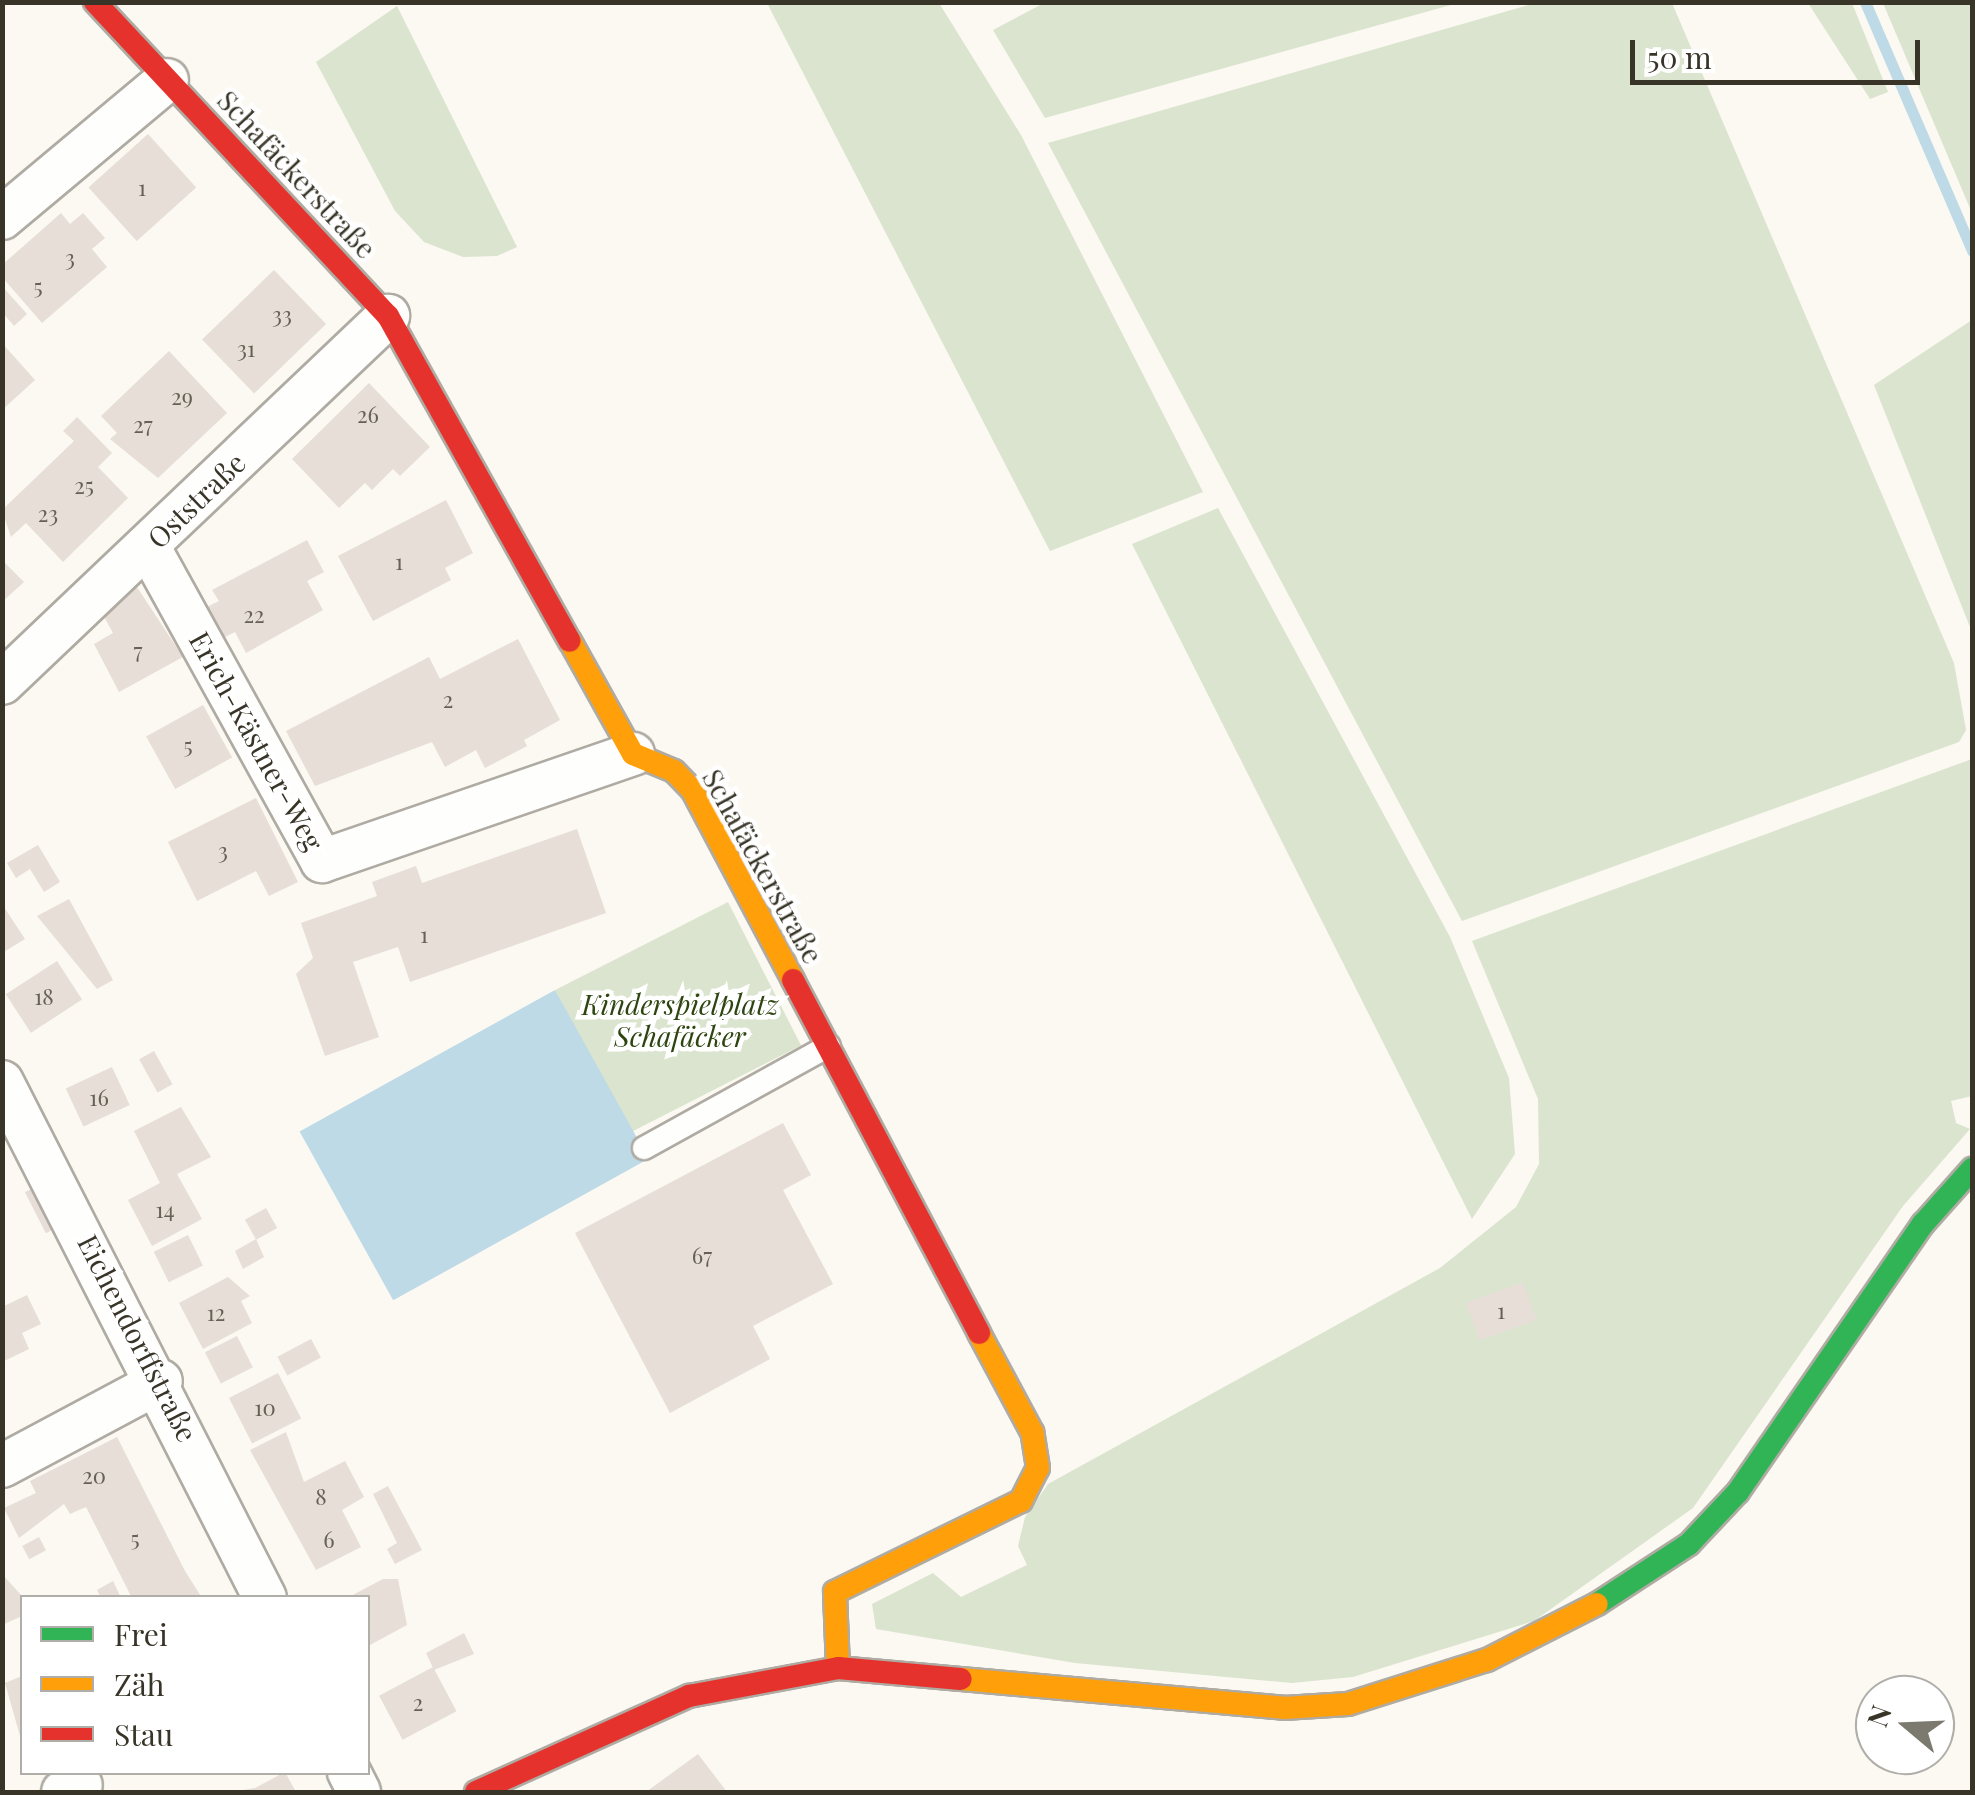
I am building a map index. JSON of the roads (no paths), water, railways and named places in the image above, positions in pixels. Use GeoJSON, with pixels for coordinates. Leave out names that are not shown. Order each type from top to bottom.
{"type":"FeatureCollection","features":[{"type":"Feature","properties":{"kind":"street","name":"Schafäckerstraße"},"geometry":{"type":"LineString","coordinates":[[95,2],[388,316],[633,754],[674,771],[693,791],[1032,1432],[1038,1468],[1022,1501],[835,1592],[838,1668]]}},
{"type":"Feature","properties":{"kind":"street"},"geometry":{"type":"LineString","coordinates":[[2,218],[168,80]]}},
{"type":"Feature","properties":{"kind":"street","name":"Oststraße"},"geometry":{"type":"LineString","coordinates":[[2,682],[388,316]]}},
{"type":"Feature","properties":{"kind":"street","name":"Erich-Kästner-Weg"},"geometry":{"type":"LineString","coordinates":[[148,546],[322,860],[633,754]]}},
{"type":"Feature","properties":{"kind":"street","name":"Eichendorffstraße"},"geometry":{"type":"LineString","coordinates":[[2,1082],[161,1380],[264,1595]]}},
{"type":"Feature","properties":{"kind":"street"},"geometry":{"type":"LineString","coordinates":[[476,1792],[689,1696],[838,1668],[1284,1708],[1348,1704],[1487,1660],[1576,1617],[1689,1544],[1738,1492],[1923,1224],[1972,1170]]}},
{"type":"Feature","properties":{"kind":"street"},"geometry":{"type":"LineString","coordinates":[[2,1466],[161,1380]]}},
{"type":"Feature","properties":{"kind":"lane"},"geometry":{"type":"LineString","coordinates":[[644,1148],[829,1046]]}},
{"type":"Feature","properties":{"kind":"water"},"geometry":{"type":"Polygon","coordinates":[[[555,990],[649,1159],[393,1300],[300,1132],[555,990]]]}},
{"type":"Feature","properties":{"kind":"waterway"},"geometry":{"type":"LineString","coordinates":[[1865,2],[1972,251]]}},
{"type":"Feature","properties":{"kind":"park label","name":"Kinderspielplatz Schafäcker"},"geometry":{"type":"Point","coordinates":[680,1020]}}]}
